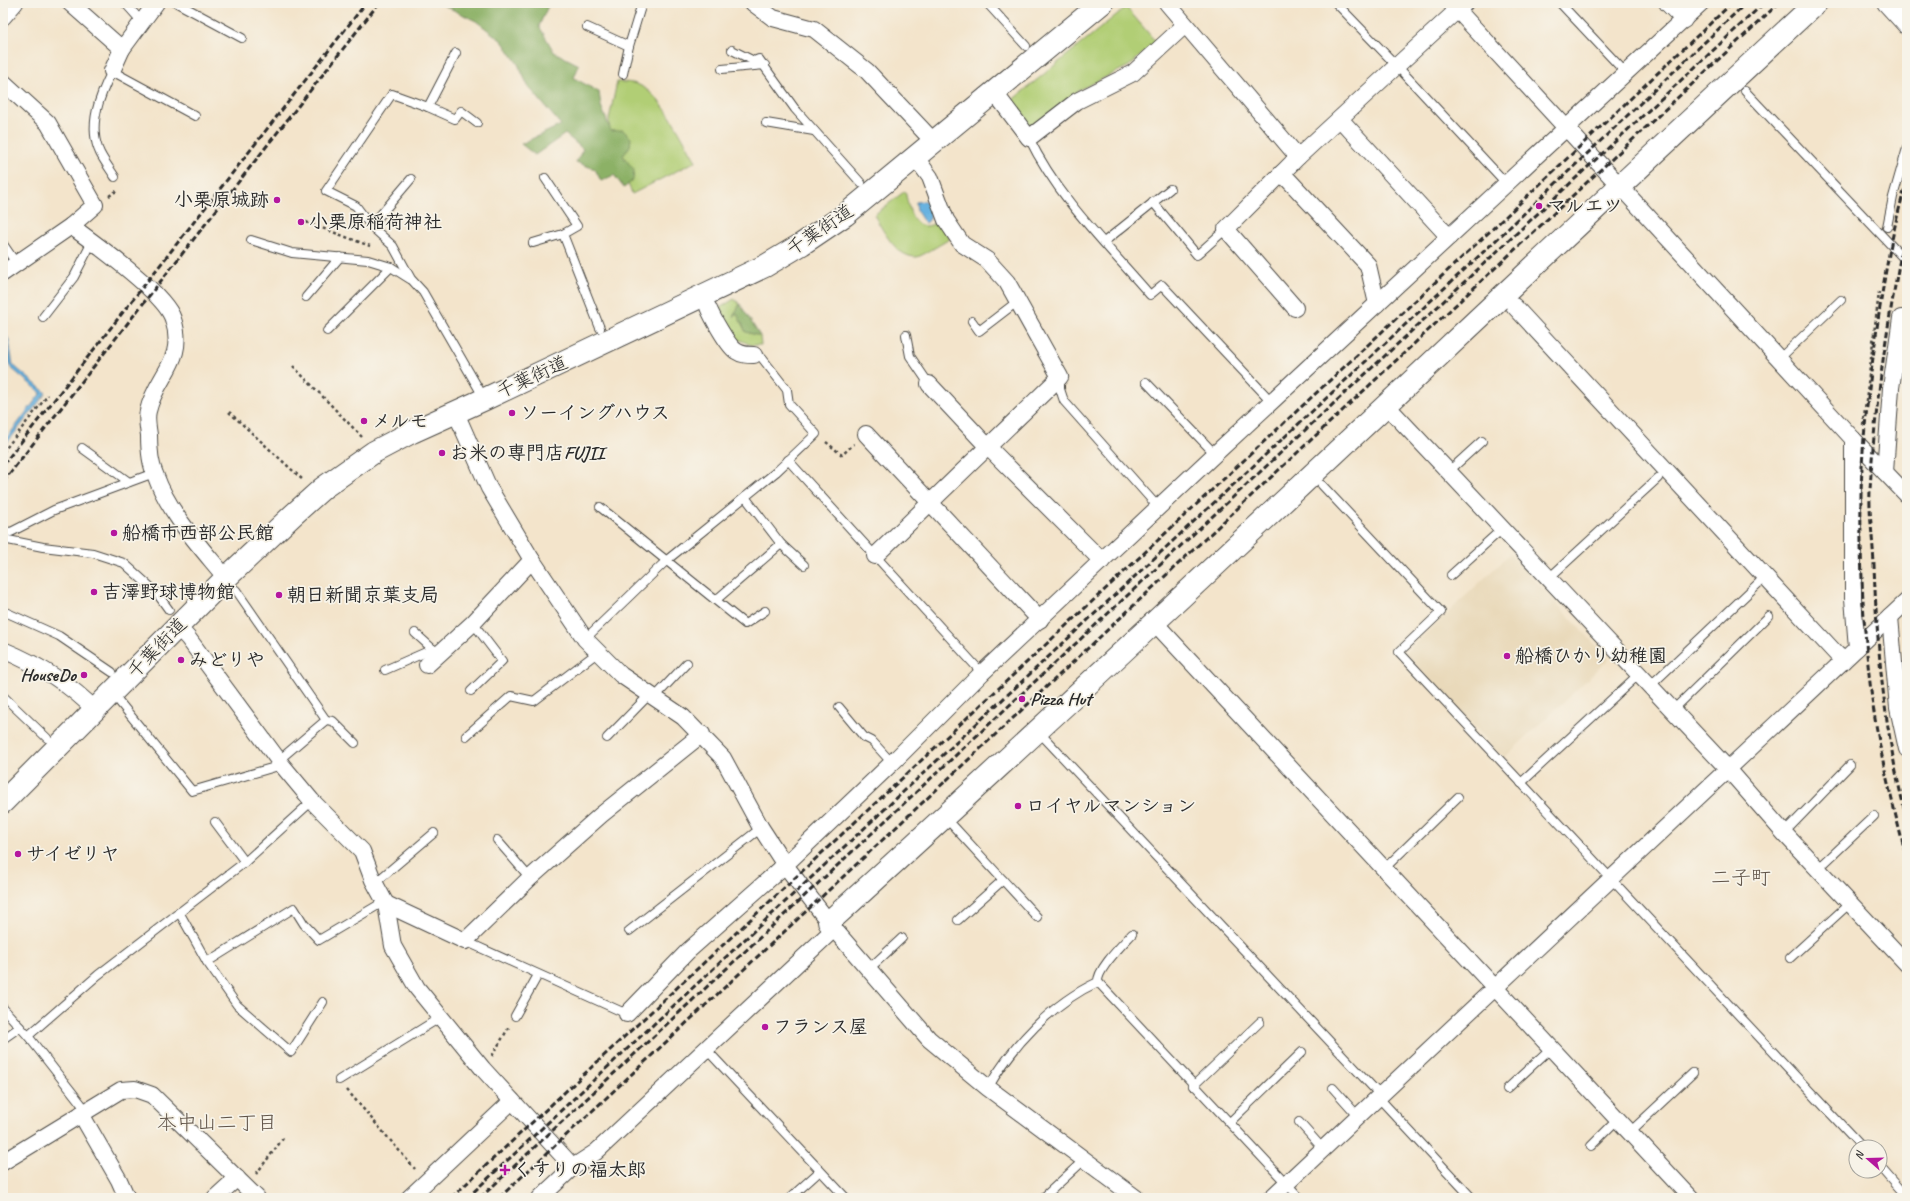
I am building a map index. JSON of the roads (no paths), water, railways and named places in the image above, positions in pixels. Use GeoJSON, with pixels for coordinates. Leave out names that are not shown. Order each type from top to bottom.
{"type":"FeatureCollection","features":[{"type":"Feature","properties":{"kind":"main road","name":"千葉街道"},"geometry":{"type":"LineString","coordinates":[[3,802],[113,694],[174,619],[231,584],[318,492],[381,449],[412,432],[485,399],[765,266],[802,244],[845,215],[916,158],[1102,3]]}},
{"type":"Feature","properties":{"kind":"main road"},"geometry":{"type":"LineString","coordinates":[[831,926],[945,817],[1816,3]]}},
{"type":"Feature","properties":{"kind":"street"},"geometry":{"type":"LineString","coordinates":[[3,17],[15,3]]}},
{"type":"Feature","properties":{"kind":"street"},"geometry":{"type":"LineString","coordinates":[[70,3],[122,49]]}},
{"type":"Feature","properties":{"kind":"street"},"geometry":{"type":"LineString","coordinates":[[112,71],[122,49],[156,3]]}},
{"type":"Feature","properties":{"kind":"street"},"geometry":{"type":"LineString","coordinates":[[753,3],[773,18],[814,29],[867,71],[934,142]]}},
{"type":"Feature","properties":{"kind":"street"},"geometry":{"type":"LineString","coordinates":[[1167,3],[1298,157]]}},
{"type":"Feature","properties":{"kind":"street"},"geometry":{"type":"LineString","coordinates":[[1668,3],[1684,20]]}},
{"type":"Feature","properties":{"kind":"street"},"geometry":{"type":"LineString","coordinates":[[627,1014],[688,951],[785,865],[892,764],[982,673],[1040,620],[1158,506],[1701,3]]}},
{"type":"Feature","properties":{"kind":"street"},"geometry":{"type":"LineString","coordinates":[[1885,3],[1907,27]]}},
{"type":"Feature","properties":{"kind":"street"},"geometry":{"type":"LineString","coordinates":[[1295,308],[1226,229],[1298,157],[1397,66],[1458,5],[1566,127],[1779,359],[1907,495]]}},
{"type":"Feature","properties":{"kind":"street"},"geometry":{"type":"LineString","coordinates":[[995,93],[1030,138],[1077,101],[1133,73],[1185,25]]}},
{"type":"Feature","properties":{"kind":"street"},"geometry":{"type":"LineString","coordinates":[[3,82],[48,123],[95,205],[71,226],[3,273]]}},
{"type":"Feature","properties":{"kind":"street"},"geometry":{"type":"LineString","coordinates":[[1340,119],[1449,237]]}},
{"type":"Feature","properties":{"kind":"street"},"geometry":{"type":"LineString","coordinates":[[875,556],[1060,377],[1007,282],[987,260],[962,244],[946,220],[930,177],[916,158]]}},
{"type":"Feature","properties":{"kind":"street"},"geometry":{"type":"LineString","coordinates":[[1282,173],[1368,265],[1377,304]]}},
{"type":"Feature","properties":{"kind":"street"},"geometry":{"type":"LineString","coordinates":[[71,226],[146,284],[160,299],[173,317],[178,341],[172,362],[155,392],[147,412],[149,443],[154,473],[176,516],[231,584]]}},
{"type":"Feature","properties":{"kind":"street"},"geometry":{"type":"LineString","coordinates":[[1514,306],[1843,661]]}},
{"type":"Feature","properties":{"kind":"street"},"geometry":{"type":"LineString","coordinates":[[708,307],[716,323],[734,350],[744,355],[754,355]]}},
{"type":"Feature","properties":{"kind":"street"},"geometry":{"type":"LineString","coordinates":[[1885,472],[1891,388],[1900,318]]}},
{"type":"Feature","properties":{"kind":"street"},"geometry":{"type":"LineString","coordinates":[[929,384],[988,447],[1102,561]]}},
{"type":"Feature","properties":{"kind":"street"},"geometry":{"type":"LineString","coordinates":[[1386,405],[1649,687],[1728,769],[1784,833],[1907,964]]}},
{"type":"Feature","properties":{"kind":"street"},"geometry":{"type":"LineString","coordinates":[[456,412],[489,488],[532,560],[585,639],[597,653],[621,675],[683,717],[702,734],[724,758],[760,828],[785,865],[831,926],[929,1039],[988,1088],[1084,1160],[1126,1195]]}},
{"type":"Feature","properties":{"kind":"street"},"geometry":{"type":"LineString","coordinates":[[866,434],[1040,620]]}},
{"type":"Feature","properties":{"kind":"street"},"geometry":{"type":"LineString","coordinates":[[1857,443],[1853,598],[1857,648]]}},
{"type":"Feature","properties":{"kind":"street"},"geometry":{"type":"LineString","coordinates":[[427,665],[436,652],[473,623],[532,560]]}},
{"type":"Feature","properties":{"kind":"street"},"geometry":{"type":"LineString","coordinates":[[1271,1198],[1907,601]]}},
{"type":"Feature","properties":{"kind":"street"},"geometry":{"type":"LineString","coordinates":[[1890,617],[1898,708],[1907,749]]}},
{"type":"Feature","properties":{"kind":"street"},"geometry":{"type":"LineString","coordinates":[[174,619],[281,763],[312,802],[362,851],[375,884],[386,902],[393,946],[417,988],[483,1069],[573,1168]]}},
{"type":"Feature","properties":{"kind":"street"},"geometry":{"type":"LineString","coordinates":[[1154,622],[1691,1198]]}},
{"type":"Feature","properties":{"kind":"street"},"geometry":{"type":"LineString","coordinates":[[3,650],[39,667],[86,700],[96,711]]}},
{"type":"Feature","properties":{"kind":"street"},"geometry":{"type":"LineString","coordinates":[[386,902],[465,941],[530,878],[601,815],[702,734]]}},
{"type":"Feature","properties":{"kind":"street"},"geometry":{"type":"LineString","coordinates":[[540,1198],[573,1168],[596,1152],[706,1048],[831,926]]}},
{"type":"Feature","properties":{"kind":"street"},"geometry":{"type":"LineString","coordinates":[[3,1162],[121,1090],[135,1089],[152,1095],[246,1187],[215,1198]]}},
{"type":"Feature","properties":{"kind":"street"},"geometry":{"type":"LineString","coordinates":[[409,1198],[425,1181],[512,1101]]}},
{"type":"Feature","properties":{"kind":"street"},"geometry":{"type":"LineString","coordinates":[[83,1112],[127,1198]]}},
{"type":"Feature","properties":{"kind":"lane"},"geometry":{"type":"LineString","coordinates":[[125,3],[142,22]]}},
{"type":"Feature","properties":{"kind":"lane"},"geometry":{"type":"LineString","coordinates":[[177,3],[242,38]]}},
{"type":"Feature","properties":{"kind":"lane"},"geometry":{"type":"LineString","coordinates":[[623,74],[629,46],[642,3]]}},
{"type":"Feature","properties":{"kind":"lane"},"geometry":{"type":"LineString","coordinates":[[987,3],[1026,46]]}},
{"type":"Feature","properties":{"kind":"lane"},"geometry":{"type":"LineString","coordinates":[[1336,3],[1506,183]]}},
{"type":"Feature","properties":{"kind":"lane"},"geometry":{"type":"LineString","coordinates":[[1560,3],[1625,72]]}},
{"type":"Feature","properties":{"kind":"lane"},"geometry":{"type":"LineString","coordinates":[[587,27],[629,46]]}},
{"type":"Feature","properties":{"kind":"lane"},"geometry":{"type":"LineString","coordinates":[[732,50],[754,61],[759,59],[795,109],[861,183]]}},
{"type":"Feature","properties":{"kind":"lane"},"geometry":{"type":"LineString","coordinates":[[428,106],[456,53]]}},
{"type":"Feature","properties":{"kind":"lane"},"geometry":{"type":"LineString","coordinates":[[722,69],[764,65]]}},
{"type":"Feature","properties":{"kind":"lane"},"geometry":{"type":"LineString","coordinates":[[115,176],[100,153],[96,141],[94,122],[101,92],[112,71],[195,116]]}},
{"type":"Feature","properties":{"kind":"lane"},"geometry":{"type":"LineString","coordinates":[[1745,91],[1907,262]]}},
{"type":"Feature","properties":{"kind":"lane"},"geometry":{"type":"LineString","coordinates":[[477,123],[461,111],[455,119],[428,106],[392,94],[326,191],[356,206],[371,226],[393,246],[411,279],[423,292],[485,399]]}},
{"type":"Feature","properties":{"kind":"lane"},"geometry":{"type":"LineString","coordinates":[[766,123],[814,131]]}},
{"type":"Feature","properties":{"kind":"lane"},"geometry":{"type":"LineString","coordinates":[[1030,138],[1042,164],[1056,185],[1150,295],[1162,285],[1271,400]]}},
{"type":"Feature","properties":{"kind":"lane"},"geometry":{"type":"LineString","coordinates":[[1887,227],[1893,197],[1907,148]]}},
{"type":"Feature","properties":{"kind":"lane"},"geometry":{"type":"LineString","coordinates":[[533,243],[564,234],[577,226],[545,178]]}},
{"type":"Feature","properties":{"kind":"lane"},"geometry":{"type":"LineString","coordinates":[[371,226],[411,179]]}},
{"type":"Feature","properties":{"kind":"lane"},"geometry":{"type":"LineString","coordinates":[[1104,242],[1170,189]]}},
{"type":"Feature","properties":{"kind":"lane"},"geometry":{"type":"LineString","coordinates":[[1153,202],[1197,256],[1226,229]]}},
{"type":"Feature","properties":{"kind":"lane"},"geometry":{"type":"LineString","coordinates":[[564,234],[600,328]]}},
{"type":"Feature","properties":{"kind":"lane"},"geometry":{"type":"LineString","coordinates":[[251,240],[292,253],[368,260],[391,267],[411,279]]}},
{"type":"Feature","properties":{"kind":"lane"},"geometry":{"type":"LineString","coordinates":[[43,317],[74,277],[92,242]]}},
{"type":"Feature","properties":{"kind":"lane"},"geometry":{"type":"LineString","coordinates":[[3,244],[16,263]]}},
{"type":"Feature","properties":{"kind":"lane"},"geometry":{"type":"LineString","coordinates":[[306,298],[340,257]]}},
{"type":"Feature","properties":{"kind":"lane"},"geometry":{"type":"LineString","coordinates":[[327,331],[391,267]]}},
{"type":"Feature","properties":{"kind":"lane"},"geometry":{"type":"LineString","coordinates":[[1779,359],[1841,300]]}},
{"type":"Feature","properties":{"kind":"lane"},"geometry":{"type":"LineString","coordinates":[[972,322],[979,331],[1018,301]]}},
{"type":"Feature","properties":{"kind":"lane"},"geometry":{"type":"LineString","coordinates":[[906,335],[910,356],[929,384]]}},
{"type":"Feature","properties":{"kind":"lane"},"geometry":{"type":"LineString","coordinates":[[585,639],[667,560],[788,460],[816,434],[789,404],[787,390],[762,358],[754,355]]}},
{"type":"Feature","properties":{"kind":"lane"},"geometry":{"type":"LineString","coordinates":[[1060,377],[1060,389],[1064,401],[1158,506]]}},
{"type":"Feature","properties":{"kind":"lane"},"geometry":{"type":"LineString","coordinates":[[1146,382],[1214,454]]}},
{"type":"Feature","properties":{"kind":"lane"},"geometry":{"type":"LineString","coordinates":[[1448,472],[1482,441]]}},
{"type":"Feature","properties":{"kind":"lane"},"geometry":{"type":"LineString","coordinates":[[82,448],[130,482]]}},
{"type":"Feature","properties":{"kind":"lane"},"geometry":{"type":"LineString","coordinates":[[788,460],[982,673]]}},
{"type":"Feature","properties":{"kind":"lane"},"geometry":{"type":"LineString","coordinates":[[3,531],[11,532],[54,510],[154,473]]}},
{"type":"Feature","properties":{"kind":"lane"},"geometry":{"type":"LineString","coordinates":[[1548,579],[1658,478]]}},
{"type":"Feature","properties":{"kind":"lane"},"geometry":{"type":"LineString","coordinates":[[1322,485],[1441,612],[1399,652],[1610,880],[1854,1139]]}},
{"type":"Feature","properties":{"kind":"lane"},"geometry":{"type":"LineString","coordinates":[[744,497],[781,544],[804,565]]}},
{"type":"Feature","properties":{"kind":"lane"},"geometry":{"type":"LineString","coordinates":[[600,507],[745,624],[765,611]]}},
{"type":"Feature","properties":{"kind":"lane"},"geometry":{"type":"LineString","coordinates":[[1451,575],[1502,529]]}},
{"type":"Feature","properties":{"kind":"lane"},"geometry":{"type":"LineString","coordinates":[[3,539],[44,547],[92,553],[124,563],[135,571],[156,592],[174,619]]}},
{"type":"Feature","properties":{"kind":"lane"},"geometry":{"type":"LineString","coordinates":[[716,600],[781,544]]}},
{"type":"Feature","properties":{"kind":"lane"},"geometry":{"type":"LineString","coordinates":[[1649,687],[1765,577]]}},
{"type":"Feature","properties":{"kind":"lane"},"geometry":{"type":"LineString","coordinates":[[231,584],[326,720],[333,721],[355,743]]}},
{"type":"Feature","properties":{"kind":"lane"},"geometry":{"type":"LineString","coordinates":[[3,611],[59,636],[112,672]]}},
{"type":"Feature","properties":{"kind":"lane"},"geometry":{"type":"LineString","coordinates":[[1672,711],[1769,616]]}},
{"type":"Feature","properties":{"kind":"lane"},"geometry":{"type":"LineString","coordinates":[[471,691],[502,662],[473,623]]}},
{"type":"Feature","properties":{"kind":"lane"},"geometry":{"type":"LineString","coordinates":[[385,670],[436,652],[414,633]]}},
{"type":"Feature","properties":{"kind":"lane"},"geometry":{"type":"LineString","coordinates":[[466,736],[512,696],[534,701],[597,653]]}},
{"type":"Feature","properties":{"kind":"lane"},"geometry":{"type":"LineString","coordinates":[[607,738],[687,663]]}},
{"type":"Feature","properties":{"kind":"lane"},"geometry":{"type":"LineString","coordinates":[[1521,783],[1638,675]]}},
{"type":"Feature","properties":{"kind":"lane"},"geometry":{"type":"LineString","coordinates":[[113,694],[192,791],[281,763],[326,720]]}},
{"type":"Feature","properties":{"kind":"lane"},"geometry":{"type":"LineString","coordinates":[[3,696],[47,738]]}},
{"type":"Feature","properties":{"kind":"lane"},"geometry":{"type":"LineString","coordinates":[[839,707],[864,737],[872,741],[892,764]]}},
{"type":"Feature","properties":{"kind":"lane"},"geometry":{"type":"LineString","coordinates":[[1038,730],[1472,1198]]}},
{"type":"Feature","properties":{"kind":"lane"},"geometry":{"type":"LineString","coordinates":[[1784,833],[1850,765]]}},
{"type":"Feature","properties":{"kind":"lane"},"geometry":{"type":"LineString","coordinates":[[1384,869],[1458,797]]}},
{"type":"Feature","properties":{"kind":"lane"},"geometry":{"type":"LineString","coordinates":[[28,1036],[98,975],[245,862],[312,802]]}},
{"type":"Feature","properties":{"kind":"lane"},"geometry":{"type":"LineString","coordinates":[[1818,869],[1874,816]]}},
{"type":"Feature","properties":{"kind":"lane"},"geometry":{"type":"LineString","coordinates":[[945,817],[1037,917]]}},
{"type":"Feature","properties":{"kind":"lane"},"geometry":{"type":"LineString","coordinates":[[215,822],[245,862]]}},
{"type":"Feature","properties":{"kind":"lane"},"geometry":{"type":"LineString","coordinates":[[629,931],[760,828]]}},
{"type":"Feature","properties":{"kind":"lane"},"geometry":{"type":"LineString","coordinates":[[375,884],[434,833]]}},
{"type":"Feature","properties":{"kind":"lane"},"geometry":{"type":"LineString","coordinates":[[497,840],[530,878]]}},
{"type":"Feature","properties":{"kind":"lane"},"geometry":{"type":"LineString","coordinates":[[958,920],[1003,880]]}},
{"type":"Feature","properties":{"kind":"lane"},"geometry":{"type":"LineString","coordinates":[[207,962],[294,908],[304,924],[319,940],[386,902]]}},
{"type":"Feature","properties":{"kind":"lane"},"geometry":{"type":"LineString","coordinates":[[1790,958],[1850,903]]}},
{"type":"Feature","properties":{"kind":"lane"},"geometry":{"type":"LineString","coordinates":[[178,912],[207,962],[237,1005],[291,1052],[323,1002]]}},
{"type":"Feature","properties":{"kind":"lane"},"geometry":{"type":"LineString","coordinates":[[1132,934],[1104,967],[1097,978],[1098,982],[1193,1086],[1230,1122],[1300,1198]]}},
{"type":"Feature","properties":{"kind":"lane"},"geometry":{"type":"LineString","coordinates":[[869,969],[902,938]]}},
{"type":"Feature","properties":{"kind":"lane"},"geometry":{"type":"LineString","coordinates":[[465,941],[627,1014]]}},
{"type":"Feature","properties":{"kind":"lane"},"geometry":{"type":"LineString","coordinates":[[515,1016],[538,975]]}},
{"type":"Feature","properties":{"kind":"lane"},"geometry":{"type":"LineString","coordinates":[[988,1088],[1003,1062],[1036,1025],[1084,988],[1098,982]]}},
{"type":"Feature","properties":{"kind":"lane"},"geometry":{"type":"LineString","coordinates":[[3,1008],[28,1036],[83,1112]]}},
{"type":"Feature","properties":{"kind":"lane"},"geometry":{"type":"LineString","coordinates":[[339,1080],[441,1017]]}},
{"type":"Feature","properties":{"kind":"lane"},"geometry":{"type":"LineString","coordinates":[[1193,1086],[1260,1022]]}},
{"type":"Feature","properties":{"kind":"lane"},"geometry":{"type":"LineString","coordinates":[[3,1039],[20,1028]]}},
{"type":"Feature","properties":{"kind":"lane"},"geometry":{"type":"LineString","coordinates":[[706,1048],[846,1198]]}},
{"type":"Feature","properties":{"kind":"lane"},"geometry":{"type":"LineString","coordinates":[[1507,1089],[1550,1048]]}},
{"type":"Feature","properties":{"kind":"lane"},"geometry":{"type":"LineString","coordinates":[[1230,1122],[1302,1052]]}},
{"type":"Feature","properties":{"kind":"lane"},"geometry":{"type":"LineString","coordinates":[[1630,1132],[1693,1073]]}},
{"type":"Feature","properties":{"kind":"lane"},"geometry":{"type":"LineString","coordinates":[[1333,1088],[1358,1116]]}},
{"type":"Feature","properties":{"kind":"lane"},"geometry":{"type":"LineString","coordinates":[[1591,1146],[1618,1119]]}},
{"type":"Feature","properties":{"kind":"lane"},"geometry":{"type":"LineString","coordinates":[[1299,1122],[1323,1149]]}},
{"type":"Feature","properties":{"kind":"lane"},"geometry":{"type":"LineString","coordinates":[[1043,1198],[1084,1160]]}},
{"type":"Feature","properties":{"kind":"lane"},"geometry":{"type":"LineString","coordinates":[[790,1198],[820,1171]]}},
{"type":"Feature","properties":{"kind":"lane"},"geometry":{"type":"LineString","coordinates":[[1888,1175],[1907,1197]]}},
{"type":"Feature","properties":{"kind":"water"},"geometry":{"type":"Polygon","coordinates":[[[925,201],[930,209],[931,215],[926,223],[920,217],[916,205],[916,202],[925,201]]]}},
{"type":"Feature","properties":{"kind":"water"},"geometry":{"type":"Polygon","coordinates":[[[3,329],[9,340],[13,365],[46,393],[3,448],[3,443],[41,393],[10,367],[7,342],[3,336],[3,329]]]}},
{"type":"Feature","properties":{"kind":"railway"},"geometry":{"type":"LineString","coordinates":[[3,465],[366,3]]}},
{"type":"Feature","properties":{"kind":"railway"},"geometry":{"type":"LineString","coordinates":[[3,482],[379,3]]}},
{"type":"Feature","properties":{"kind":"railway"},"geometry":{"type":"LineString","coordinates":[[451,1198],[1486,235],[1732,3]]}},
{"type":"Feature","properties":{"kind":"railway"},"geometry":{"type":"LineString","coordinates":[[467,1198],[1494,242],[1746,3]]}},
{"type":"Feature","properties":{"kind":"railway"},"geometry":{"type":"LineString","coordinates":[[480,1198],[1764,3]]}},
{"type":"Feature","properties":{"kind":"railway"},"geometry":{"type":"LineString","coordinates":[[499,1198],[1779,3]]}},
{"type":"Feature","properties":{"kind":"railway"},"geometry":{"type":"LineString","coordinates":[[1907,181],[1901,201],[1884,282],[1870,381],[1864,438],[1861,519],[1864,618],[1871,691],[1882,755],[1907,860]]}},
{"type":"Feature","properties":{"kind":"railway"},"geometry":{"type":"LineString","coordinates":[[1907,224],[1894,290],[1879,389],[1870,490],[1877,629],[1883,693],[1893,757],[1907,819]]}},
{"type":"Feature","properties":{"kind":"place","name":"小栗原城跡"},"geometry":{"type":"Point","coordinates":[277,200]}},
{"type":"Feature","properties":{"kind":"place","name":"マルエツ"},"geometry":{"type":"Point","coordinates":[1539,206]}},
{"type":"Feature","properties":{"kind":"place","name":"小栗原稲荷神社"},"geometry":{"type":"Point","coordinates":[301,222]}},
{"type":"Feature","properties":{"kind":"place","name":"ソーイングハウス"},"geometry":{"type":"Point","coordinates":[512,413]}},
{"type":"Feature","properties":{"kind":"place","name":"メルモ"},"geometry":{"type":"Point","coordinates":[364,421]}},
{"type":"Feature","properties":{"kind":"place","name":"お米の専門店FUJII"},"geometry":{"type":"Point","coordinates":[442,453]}},
{"type":"Feature","properties":{"kind":"place","name":"船橋市西部公民館"},"geometry":{"type":"Point","coordinates":[114,533]}},
{"type":"Feature","properties":{"kind":"place","name":"吉澤野球博物館"},"geometry":{"type":"Point","coordinates":[94,592]}},
{"type":"Feature","properties":{"kind":"place","name":"朝日新聞京葉支局"},"geometry":{"type":"Point","coordinates":[279,595]}},
{"type":"Feature","properties":{"kind":"place","name":"船橋ひかり幼稚園"},"geometry":{"type":"Point","coordinates":[1507,656]}},
{"type":"Feature","properties":{"kind":"place","name":"みどりや"},"geometry":{"type":"Point","coordinates":[181,660]}},
{"type":"Feature","properties":{"kind":"place","name":"HouseDo"},"geometry":{"type":"Point","coordinates":[84,675]}},
{"type":"Feature","properties":{"kind":"place","name":"Pizza Hut"},"geometry":{"type":"Point","coordinates":[1022,699]}},
{"type":"Feature","properties":{"kind":"place","name":"ロイヤルマンション"},"geometry":{"type":"Point","coordinates":[1018,806]}},
{"type":"Feature","properties":{"kind":"place","name":"サイゼリヤ"},"geometry":{"type":"Point","coordinates":[18,854]}},
{"type":"Feature","properties":{"kind":"place","name":"フランス屋"},"geometry":{"type":"Point","coordinates":[765,1027]}},
{"type":"Feature","properties":{"kind":"place","name":"くすりの福太郎"},"geometry":{"type":"Point","coordinates":[505,1170]}},
{"type":"Feature","properties":{"kind":"district","name":"二子町"},"geometry":{"type":"Point","coordinates":[1741,877]}},
{"type":"Feature","properties":{"kind":"district","name":"本中山二丁目"},"geometry":{"type":"Point","coordinates":[217,1122]}}]}
